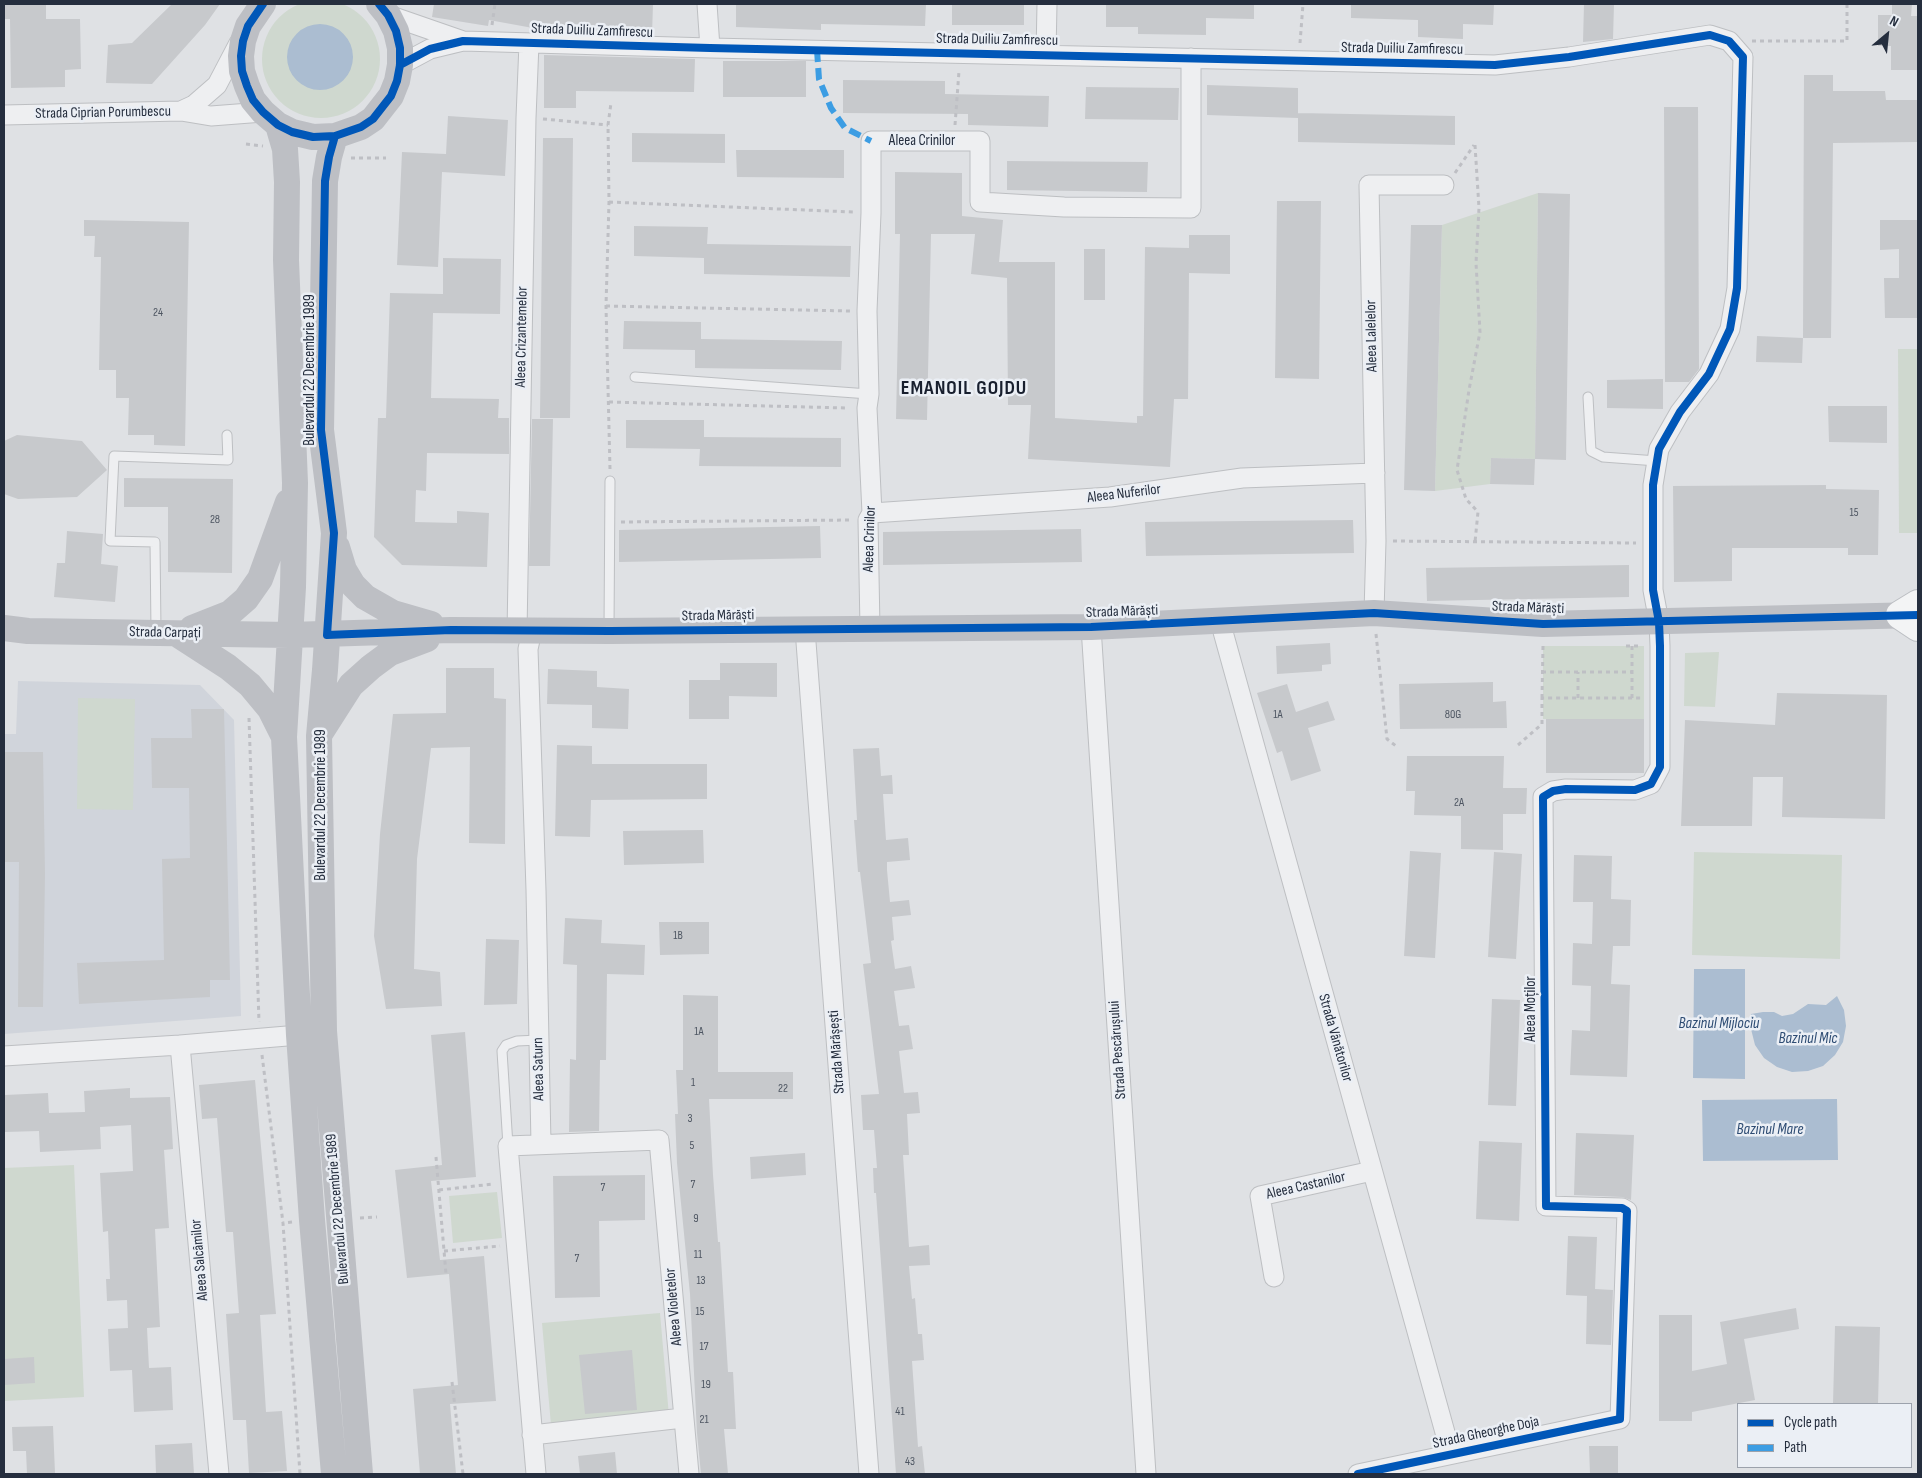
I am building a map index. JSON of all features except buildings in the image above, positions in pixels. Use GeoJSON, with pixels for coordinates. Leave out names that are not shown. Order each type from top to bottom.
{"type":"FeatureCollection","features":[{"type":"Feature","properties":{"kind":"main road","name":"Bulevardul 22 Decembrie 1989"},"geometry":{"type":"LineString","coordinates":[[262,4],[248,26],[241,56],[242,71],[253,100],[270,118],[285,149],[286,260],[295,483],[293,587],[284,737],[298,1035],[334,1474]]}},
{"type":"Feature","properties":{"kind":"main road"},"geometry":{"type":"LineString","coordinates":[[270,118],[292,132],[313,137],[335,136],[361,127],[373,119],[394,88],[400,65],[400,48],[396,31],[386,8]]}},
{"type":"Feature","properties":{"kind":"main road","name":"Bulevardul 22 Decembrie 1989"},"geometry":{"type":"LineString","coordinates":[[335,136],[325,181],[321,430],[334,533],[319,736],[324,1030],[360,1474]]}},
{"type":"Feature","properties":{"kind":"main road"},"geometry":{"type":"LineString","coordinates":[[166,634],[230,613],[246,599],[260,579],[295,483]]}},
{"type":"Feature","properties":{"kind":"main road"},"geometry":{"type":"LineString","coordinates":[[334,533],[338,556],[344,570],[365,597],[393,613],[451,630]]}},
{"type":"Feature","properties":{"kind":"main road","name":"Strada Mărăști"},"geometry":{"type":"LineString","coordinates":[[327,635],[451,630],[524,632],[1091,627],[1374,614],[1543,624],[1914,615]]}},
{"type":"Feature","properties":{"kind":"main road","name":"Strada Carpați"},"geometry":{"type":"LineString","coordinates":[[4,628],[166,634],[327,635]]}},
{"type":"Feature","properties":{"kind":"main road"},"geometry":{"type":"LineString","coordinates":[[319,736],[351,685],[371,667],[390,652],[451,630]]}},
{"type":"Feature","properties":{"kind":"main road"},"geometry":{"type":"LineString","coordinates":[[166,634],[228,667],[250,685],[270,709],[284,737]]}},
{"type":"Feature","properties":{"kind":"street"},"geometry":{"type":"LineString","coordinates":[[707,4],[710,48]]}},
{"type":"Feature","properties":{"kind":"street"},"geometry":{"type":"LineString","coordinates":[[1046,55],[1047,4]]}},
{"type":"Feature","properties":{"kind":"street"},"geometry":{"type":"LineString","coordinates":[[386,8],[463,41]]}},
{"type":"Feature","properties":{"kind":"street","name":"Strada Ciprian Porumbescu"},"geometry":{"type":"LineString","coordinates":[[4,115],[181,111],[194,105],[217,86],[248,26]]}},
{"type":"Feature","properties":{"kind":"street","name":"Strada Duiliu Zamfirescu"},"geometry":{"type":"LineString","coordinates":[[463,41],[1495,65],[1569,57],[1710,35],[1729,41]]}},
{"type":"Feature","properties":{"kind":"street"},"geometry":{"type":"LineString","coordinates":[[400,65],[430,49],[463,41]]}},
{"type":"Feature","properties":{"kind":"street"},"geometry":{"type":"LineString","coordinates":[[1659,622],[1653,590],[1652,543],[1653,485],[1659,449],[1680,412],[1710,374],[1730,329],[1737,288],[1743,57],[1729,41]]}},
{"type":"Feature","properties":{"kind":"street","name":"Aleea Crizantemelor"},"geometry":{"type":"LineString","coordinates":[[524,632],[526,118],[529,43]]}},
{"type":"Feature","properties":{"kind":"street","name":"Aleea Crinilor"},"geometry":{"type":"LineString","coordinates":[[870,629],[867,311],[871,213],[871,141],[980,141],[980,202],[1064,207],[1191,208],[1191,58]]}},
{"type":"Feature","properties":{"kind":"street"},"geometry":{"type":"LineString","coordinates":[[181,111],[211,116],[270,118]]}},
{"type":"Feature","properties":{"kind":"street","name":"Aleea Lalelelor"},"geometry":{"type":"LineString","coordinates":[[1374,614],[1376,541],[1369,185],[1444,186]]}},
{"type":"Feature","properties":{"kind":"street","name":"Aleea Nuferilor"},"geometry":{"type":"LineString","coordinates":[[870,516],[1110,497],[1242,478],[1375,473]]}},
{"type":"Feature","properties":{"kind":"street","name":"Strada Vânătorilor"},"geometry":{"type":"LineString","coordinates":[[1220,622],[1451,1454]]}},
{"type":"Feature","properties":{"kind":"street","name":"Aleea Moților"},"geometry":{"type":"LineString","coordinates":[[1620,1419],[1627,1211],[1622,1208],[1546,1206],[1543,796],[1552,791],[1566,789],[1635,790],[1651,784],[1660,767],[1659,622]]}},
{"type":"Feature","properties":{"kind":"street","name":"Strada Pescărușului"},"geometry":{"type":"LineString","coordinates":[[1091,627],[1146,1474]]}},
{"type":"Feature","properties":{"kind":"street","name":"Strada Mărășești"},"geometry":{"type":"LineString","coordinates":[[805,629],[869,1474]]}},
{"type":"Feature","properties":{"kind":"street","name":"Aleea Saturn"},"geometry":{"type":"LineString","coordinates":[[524,632],[528,649],[536,890],[540,1144]]}},
{"type":"Feature","properties":{"kind":"street"},"geometry":{"type":"LineString","coordinates":[[4,1056],[180,1045],[298,1035]]}},
{"type":"Feature","properties":{"kind":"street","name":"Aleea Salcâmilor"},"geometry":{"type":"LineString","coordinates":[[180,1045],[219,1474]]}},
{"type":"Feature","properties":{"kind":"street","name":"Aleea Violetelor"},"geometry":{"type":"LineString","coordinates":[[540,1144],[659,1140],[689,1474]]}},
{"type":"Feature","properties":{"kind":"street"},"geometry":{"type":"LineString","coordinates":[[536,1474],[508,1146],[540,1144]]}},
{"type":"Feature","properties":{"kind":"street","name":"Aleea Castanilor"},"geometry":{"type":"LineString","coordinates":[[1274,1277],[1260,1196],[1372,1171]]}},
{"type":"Feature","properties":{"kind":"street"},"geometry":{"type":"LineString","coordinates":[[532,1435],[683,1418]]}},
{"type":"Feature","properties":{"kind":"street","name":"Strada Gheorghe Doja"},"geometry":{"type":"LineString","coordinates":[[1358,1474],[1620,1419]]}},
{"type":"Feature","properties":{"kind":"lane"},"geometry":{"type":"LineString","coordinates":[[635,377],[868,401]]}},
{"type":"Feature","properties":{"kind":"lane"},"geometry":{"type":"LineString","coordinates":[[1588,397],[1591,451],[1604,457],[1657,461]]}},
{"type":"Feature","properties":{"kind":"lane"},"geometry":{"type":"LineString","coordinates":[[166,634],[156,542],[110,541],[114,456],[228,460],[228,434]]}},
{"type":"Feature","properties":{"kind":"lane"},"geometry":{"type":"LineString","coordinates":[[610,481],[610,631]]}},
{"type":"Feature","properties":{"kind":"lane"},"geometry":{"type":"LineString","coordinates":[[508,1146],[502,1051],[506,1045],[517,1041],[539,1040]]}},
{"type":"Feature","properties":{"kind":"path"},"geometry":{"type":"LineString","coordinates":[[1299,60],[1303,4]]}},
{"type":"Feature","properties":{"kind":"path"},"geometry":{"type":"LineString","coordinates":[[1729,41],[1847,41],[1847,4]]}},
{"type":"Feature","properties":{"kind":"path"},"geometry":{"type":"LineString","coordinates":[[954,141],[961,53]]}},
{"type":"Feature","properties":{"kind":"path"},"geometry":{"type":"LineString","coordinates":[[610,481],[606,306],[609,202],[608,125],[611,103]]}},
{"type":"Feature","properties":{"kind":"path"},"geometry":{"type":"LineString","coordinates":[[526,118],[608,125]]}},
{"type":"Feature","properties":{"kind":"path"},"geometry":{"type":"LineString","coordinates":[[1444,186],[1475,145],[1479,208],[1476,263],[1480,332],[1457,470],[1466,499],[1478,512],[1475,542]]}},
{"type":"Feature","properties":{"kind":"path"},"geometry":{"type":"LineString","coordinates":[[609,202],[871,213]]}},
{"type":"Feature","properties":{"kind":"path"},"geometry":{"type":"LineString","coordinates":[[606,306],[867,311]]}},
{"type":"Feature","properties":{"kind":"path"},"geometry":{"type":"LineString","coordinates":[[609,402],[868,401]]}},
{"type":"Feature","properties":{"kind":"path"},"geometry":{"type":"LineString","coordinates":[[609,522],[870,516]]}},
{"type":"Feature","properties":{"kind":"path"},"geometry":{"type":"LineString","coordinates":[[1376,541],[1652,543]]}},
{"type":"Feature","properties":{"kind":"path"},"geometry":{"type":"LineString","coordinates":[[1374,614],[1387,739],[1396,746]]}},
{"type":"Feature","properties":{"kind":"path"},"geometry":{"type":"LineString","coordinates":[[1632,698],[1633,623]]}},
{"type":"Feature","properties":{"kind":"path"},"geometry":{"type":"LineString","coordinates":[[1518,745],[1542,724],[1543,624]]}},
{"type":"Feature","properties":{"kind":"path"},"geometry":{"type":"LineString","coordinates":[[1542,672],[1632,672]]}},
{"type":"Feature","properties":{"kind":"path"},"geometry":{"type":"LineString","coordinates":[[1578,672],[1578,698]]}},
{"type":"Feature","properties":{"kind":"path"},"geometry":{"type":"LineString","coordinates":[[1542,698],[1660,699]]}},
{"type":"Feature","properties":{"kind":"path"},"geometry":{"type":"LineString","coordinates":[[249,716],[260,1038],[283,1223],[300,1474]]}},
{"type":"Feature","properties":{"kind":"path"},"geometry":{"type":"LineString","coordinates":[[436,1158],[446,1274]]}},
{"type":"Feature","properties":{"kind":"path"},"geometry":{"type":"LineString","coordinates":[[439,1190],[511,1182]]}},
{"type":"Feature","properties":{"kind":"path"},"geometry":{"type":"LineString","coordinates":[[283,1223],[296,1221]]}},
{"type":"Feature","properties":{"kind":"path"},"geometry":{"type":"LineString","coordinates":[[444,1250],[516,1244]]}},
{"type":"Feature","properties":{"kind":"path"},"geometry":{"type":"LineString","coordinates":[[452,1382],[463,1474]]}},
{"type":"Feature","properties":{"kind":"shaded area"},"geometry":{"type":"Polygon","coordinates":[[[321,0],[344,4],[363,17],[376,36],[380,59],[376,82],[363,101],[344,114],[321,118],[298,114],[279,101],[266,82],[262,59],[266,36],[279,17],[298,4],[321,0]]]}},
{"type":"Feature","properties":{"kind":"shaded area"},"geometry":{"type":"Polygon","coordinates":[[[1538,193],[1535,459],[1491,458],[1490,484],[1435,491],[1442,225],[1538,193]]]}},
{"type":"Feature","properties":{"kind":"shaded area"},"geometry":{"type":"Polygon","coordinates":[[[1898,349],[1918,349],[1918,533],[1899,533],[1898,349]]]}},
{"type":"Feature","properties":{"kind":"shaded area"},"geometry":{"type":"Polygon","coordinates":[[[1543,646],[1644,646],[1644,719],[1543,719],[1543,646]]]}},
{"type":"Feature","properties":{"kind":"shaded area"},"geometry":{"type":"Polygon","coordinates":[[[1719,652],[1715,707],[1684,706],[1685,653],[1719,652]]]}},
{"type":"Feature","properties":{"kind":"shaded area"},"geometry":{"type":"Polygon","coordinates":[[[18,681],[200,685],[234,720],[241,1016],[4,1034],[4,734],[16,734],[18,681]]]}},
{"type":"Feature","properties":{"kind":"shaded area"},"geometry":{"type":"Polygon","coordinates":[[[78,698],[135,699],[133,810],[77,809],[78,698]]]}},
{"type":"Feature","properties":{"kind":"shaded area"},"geometry":{"type":"Polygon","coordinates":[[[1694,852],[1842,855],[1840,959],[1692,955],[1694,852]]]}},
{"type":"Feature","properties":{"kind":"shaded area"},"geometry":{"type":"Polygon","coordinates":[[[74,1165],[84,1397],[4,1401],[4,1168],[74,1165]]]}},
{"type":"Feature","properties":{"kind":"shaded area"},"geometry":{"type":"Polygon","coordinates":[[[497,1192],[502,1238],[453,1243],[449,1196],[497,1192]]]}},
{"type":"Feature","properties":{"kind":"shaded area"},"geometry":{"type":"Polygon","coordinates":[[[660,1313],[669,1416],[551,1425],[542,1323],[660,1313]]]}},
{"type":"Feature","properties":{"kind":"water"},"geometry":{"type":"Polygon","coordinates":[[[320,24],[333,27],[343,34],[350,44],[353,57],[350,70],[343,80],[333,87],[320,90],[307,87],[297,80],[290,70],[287,57],[290,44],[297,34],[307,27],[320,24]]]}},
{"type":"Feature","properties":{"kind":"water","name":"Bazinul Mijlociu"},"geometry":{"type":"Polygon","coordinates":[[[1694,969],[1745,969],[1745,1079],[1693,1078],[1694,969]]]}},
{"type":"Feature","properties":{"kind":"water","name":"Bazinul Mic"},"geometry":{"type":"Polygon","coordinates":[[[1837,996],[1844,1010],[1846,1026],[1843,1042],[1835,1055],[1823,1066],[1808,1071],[1792,1072],[1777,1067],[1764,1058],[1755,1045],[1751,1029],[1751,1014],[1774,1012],[1782,1016],[1793,1014],[1808,1004],[1826,1005],[1837,996]]]}},
{"type":"Feature","properties":{"kind":"water","name":"Bazinul Mare"},"geometry":{"type":"Polygon","coordinates":[[[1837,1099],[1838,1160],[1703,1161],[1702,1100],[1837,1099]]]}},
{"type":"Feature","properties":{"kind":"marked path"},"geometry":{"type":"LineString","coordinates":[[817,50],[819,79],[831,108],[845,128],[871,141]]}},
{"type":"Feature","properties":{"kind":"cycle path"},"geometry":{"type":"LineString","coordinates":[[263,4],[248,26],[243,41],[242,71],[247,86],[253,100],[278,125],[292,132],[313,137],[335,136],[361,127],[373,119],[391,96],[397,81],[400,65],[400,48],[396,31],[388,15],[379,4]]}},
{"type":"Feature","properties":{"kind":"cycle path"},"geometry":{"type":"LineString","coordinates":[[400,65],[430,49],[463,41],[1495,65],[1569,57],[1710,35],[1729,41],[1743,57],[1737,288],[1730,329],[1709,374],[1680,412],[1659,449],[1653,485],[1653,590],[1659,622],[1660,646],[1660,767],[1651,784],[1635,790],[1566,789],[1553,791],[1543,797],[1546,1206],[1622,1208],[1627,1211],[1620,1419],[1358,1474]]}},
{"type":"Feature","properties":{"kind":"cycle path"},"geometry":{"type":"LineString","coordinates":[[335,136],[325,181],[321,430],[334,533],[327,635],[451,630],[610,631],[1091,627],[1374,613],[1543,624],[1918,615]]}},
{"type":"Feature","properties":{"kind":"district","name":"EMANOIL GOJDU"},"geometry":{"type":"Point","coordinates":[964,389]}}]}
